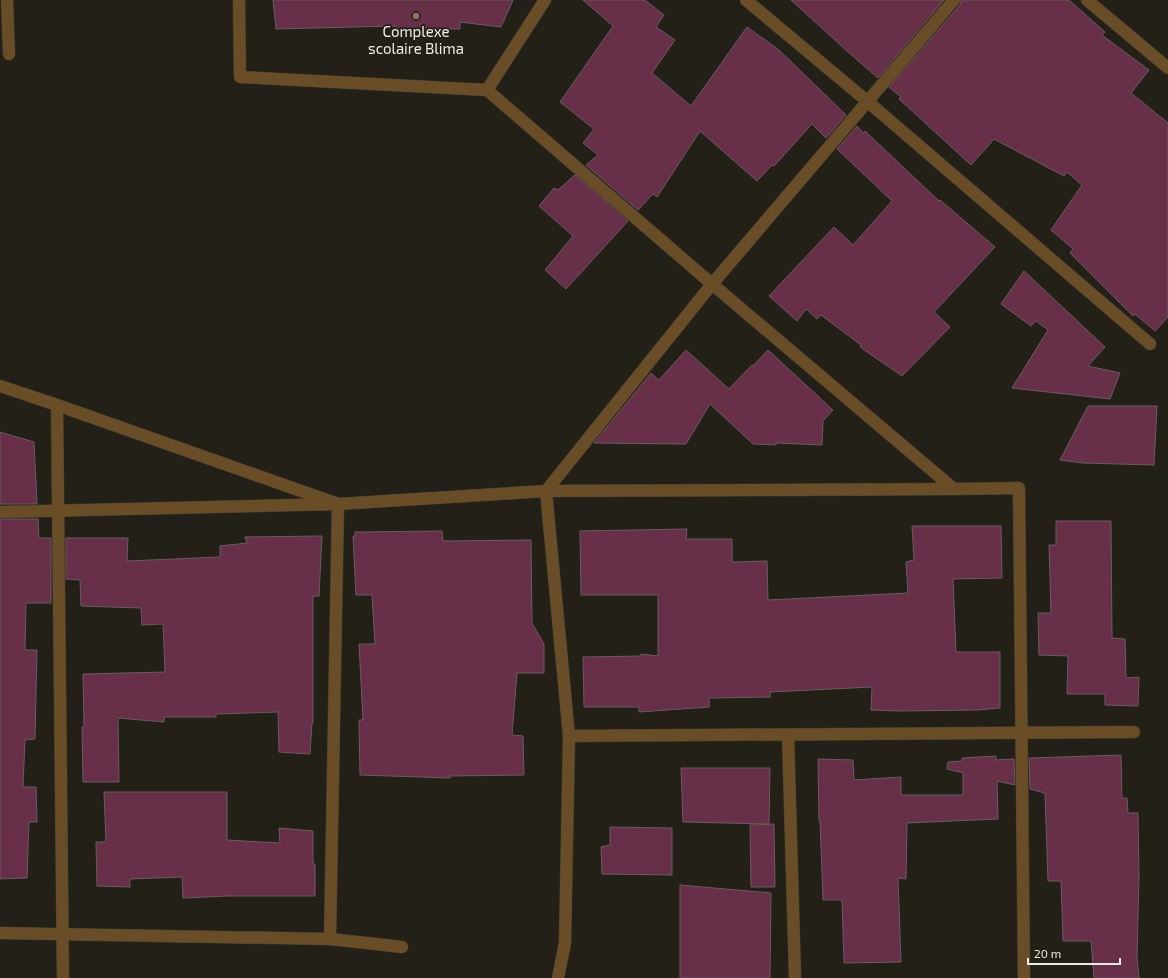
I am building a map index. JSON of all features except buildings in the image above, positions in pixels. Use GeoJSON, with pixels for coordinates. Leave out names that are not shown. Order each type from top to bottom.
{"type":"FeatureCollection","features":[{"type":"Feature","properties":{"kind":"street"},"geometry":{"type":"LineString","coordinates":[[8,0],[8,54]]}},
{"type":"Feature","properties":{"kind":"street"},"geometry":{"type":"LineString","coordinates":[[239,0],[240,77],[487,90],[712,284],[954,489]]}},
{"type":"Feature","properties":{"kind":"street"},"geometry":{"type":"LineString","coordinates":[[487,90],[545,0]]}},
{"type":"Feature","properties":{"kind":"street"},"geometry":{"type":"LineString","coordinates":[[746,0],[867,101],[1150,344]]}},
{"type":"Feature","properties":{"kind":"street"},"geometry":{"type":"LineString","coordinates":[[558,978],[565,943],[569,736],[546,491],[712,284],[954,0]]}},
{"type":"Feature","properties":{"kind":"street"},"geometry":{"type":"LineString","coordinates":[[1087,0],[1168,68]]}},
{"type":"Feature","properties":{"kind":"street"},"geometry":{"type":"LineString","coordinates":[[0,386],[338,504]]}},
{"type":"Feature","properties":{"kind":"street"},"geometry":{"type":"LineString","coordinates":[[57,405],[63,978]]}},
{"type":"Feature","properties":{"kind":"street"},"geometry":{"type":"LineString","coordinates":[[0,512],[338,504],[546,491],[1019,488],[1024,978]]}},
{"type":"Feature","properties":{"kind":"street"},"geometry":{"type":"LineString","coordinates":[[330,939],[338,504]]}},
{"type":"Feature","properties":{"kind":"street"},"geometry":{"type":"LineString","coordinates":[[569,736],[1134,732]]}},
{"type":"Feature","properties":{"kind":"street"},"geometry":{"type":"LineString","coordinates":[[788,734],[795,978]]}},
{"type":"Feature","properties":{"kind":"street"},"geometry":{"type":"LineString","coordinates":[[0,933],[330,939],[402,947]]}},
{"type":"Feature","properties":{"kind":"place","name":"Complexe scolaire Blima"},"geometry":{"type":"Point","coordinates":[416,16]}}]}
